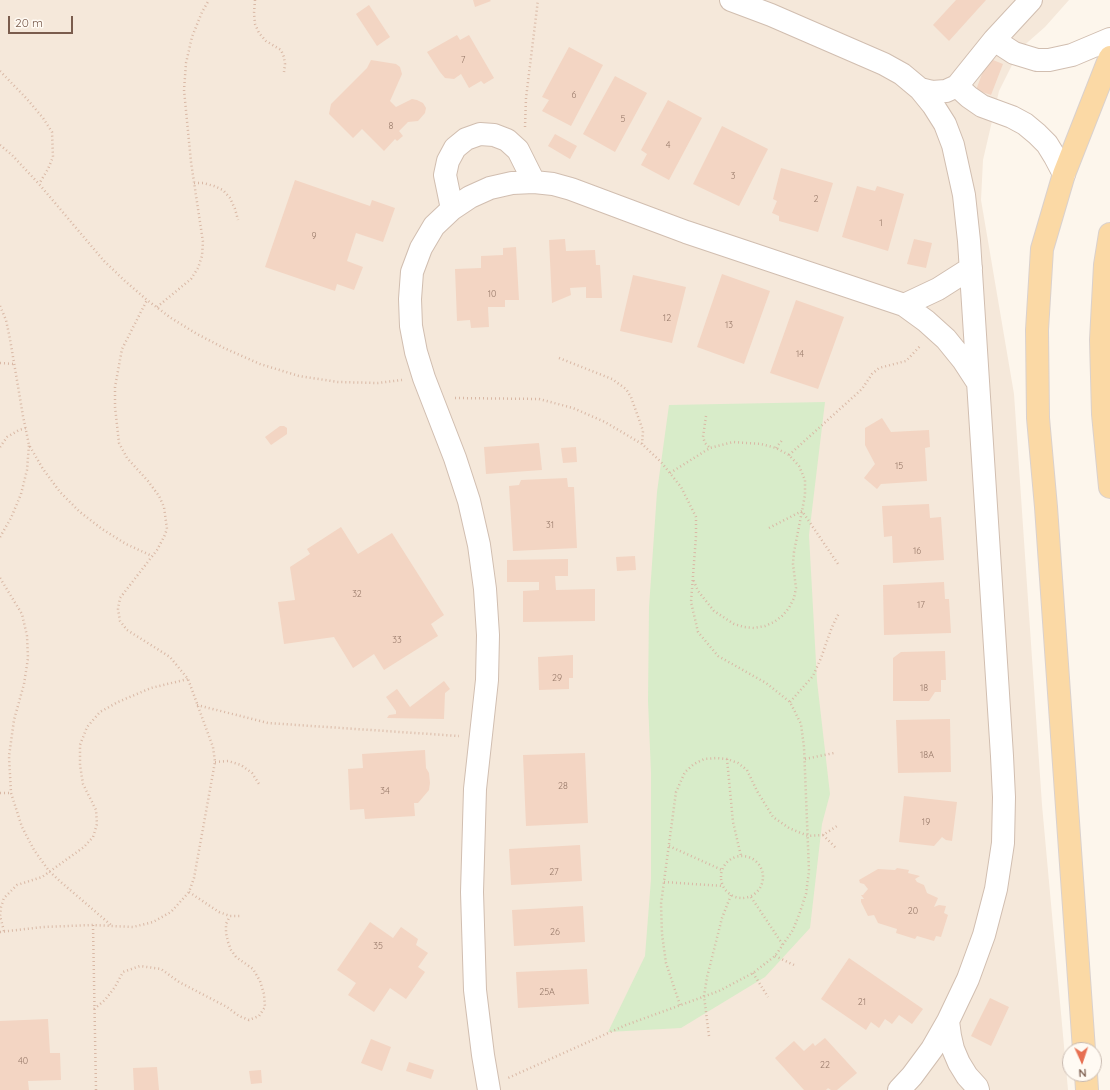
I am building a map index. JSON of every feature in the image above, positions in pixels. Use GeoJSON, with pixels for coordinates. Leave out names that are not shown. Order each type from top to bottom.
{"type":"FeatureCollection","features":[{"type":"Feature","properties":{"kind":"main road"},"geometry":{"type":"LineString","coordinates":[[1083,1042],[1047,515],[1038,418],[1037,330],[1042,249],[1064,174],[1110,57]]}},
{"type":"Feature","properties":{"kind":"main road"},"geometry":{"type":"LineString","coordinates":[[1110,234],[1105,265],[1101,340],[1103,414],[1110,487]]}},
{"type":"Feature","properties":{"kind":"street"},"geometry":{"type":"LineString","coordinates":[[731,0],[771,15],[884,64],[902,74],[920,89],[933,105],[945,124],[953,145],[964,195],[971,268],[1003,770],[1003,843],[996,889],[984,935],[968,979],[948,1021],[932,1049],[912,1076],[899,1090]]}},
{"type":"Feature","properties":{"kind":"street"},"geometry":{"type":"LineString","coordinates":[[920,89],[932,92],[946,91],[958,86],[994,40],[1031,0]]}},
{"type":"Feature","properties":{"kind":"street"},"geometry":{"type":"LineString","coordinates":[[994,40],[1025,58],[1049,60],[1072,55],[1110,39]]}},
{"type":"Feature","properties":{"kind":"street"},"geometry":{"type":"LineString","coordinates":[[958,86],[969,97],[982,106],[1012,117],[1025,124],[1047,144],[1064,174]]}},
{"type":"Feature","properties":{"kind":"street"},"geometry":{"type":"LineString","coordinates":[[452,209],[445,175],[448,161],[455,148],[466,139],[480,134],[494,135],[507,140],[518,150],[534,182]]}},
{"type":"Feature","properties":{"kind":"street"},"geometry":{"type":"LineString","coordinates":[[489,1088],[475,990],[472,892],[475,796],[488,650],[484,582],[479,544],[469,501],[455,458],[424,378],[416,352],[411,326],[410,299],[412,272],[421,248],[434,226],[452,209],[470,197],[490,188],[512,183],[534,182],[553,184],[571,189],[686,232],[904,305],[946,339],[978,382]]}},
{"type":"Feature","properties":{"kind":"street"},"geometry":{"type":"LineString","coordinates":[[904,305],[938,288],[971,268]]}},
{"type":"Feature","properties":{"kind":"street"},"geometry":{"type":"LineString","coordinates":[[948,1021],[953,1049],[959,1063],[978,1090]]}},
{"type":"Feature","properties":{"kind":"path"},"geometry":{"type":"LineString","coordinates":[[157,307],[191,279],[198,268],[202,256],[203,242],[194,183],[184,90],[186,63],[192,37],[202,12],[210,0]]}},
{"type":"Feature","properties":{"kind":"path"},"geometry":{"type":"LineString","coordinates":[[255,0],[255,24],[259,33],[266,41],[281,50],[286,64],[284,72]]}},
{"type":"Feature","properties":{"kind":"path"},"geometry":{"type":"LineString","coordinates":[[525,128],[526,98],[538,0]]}},
{"type":"Feature","properties":{"kind":"path"},"geometry":{"type":"LineString","coordinates":[[0,71],[27,99],[43,118],[52,132],[53,157],[39,184]]}},
{"type":"Feature","properties":{"kind":"path"},"geometry":{"type":"LineString","coordinates":[[0,145],[39,184],[104,261],[147,300],[190,330],[224,348],[260,364],[299,376],[338,382],[378,383],[424,378]]}},
{"type":"Feature","properties":{"kind":"path"},"geometry":{"type":"LineString","coordinates":[[194,183],[203,183],[222,190],[230,198],[235,208],[238,220]]}},
{"type":"Feature","properties":{"kind":"path"},"geometry":{"type":"LineString","coordinates":[[0,932],[43,927],[92,925],[133,927],[153,922],[171,912],[189,892],[194,878],[215,762],[213,747],[188,680],[170,658],[127,630],[120,621],[118,609],[120,598],[157,550],[167,529],[164,507],[159,496],[148,481],[127,458],[119,443],[115,407],[115,386],[122,348],[147,300]]}},
{"type":"Feature","properties":{"kind":"path"},"geometry":{"type":"LineString","coordinates":[[0,306],[6,320],[29,445],[27,470],[21,494],[11,518],[0,537]]}},
{"type":"Feature","properties":{"kind":"path"},"geometry":{"type":"LineString","coordinates":[[789,455],[862,389],[872,374],[879,368],[887,365],[896,365],[906,361],[936,330]]}},
{"type":"Feature","properties":{"kind":"path"},"geometry":{"type":"LineString","coordinates":[[559,358],[612,379],[626,390],[631,397],[643,431],[642,444]]}},
{"type":"Feature","properties":{"kind":"path"},"geometry":{"type":"LineString","coordinates":[[0,363],[14,364]]}},
{"type":"Feature","properties":{"kind":"path"},"geometry":{"type":"LineString","coordinates":[[432,398],[539,399],[573,408],[599,419],[642,444],[661,462],[681,487],[696,517],[691,602],[698,632],[718,656],[766,683],[790,702],[801,724],[805,759],[809,871],[806,894],[793,930],[775,956],[753,973],[719,991],[626,1025],[489,1088]]}},
{"type":"Feature","properties":{"kind":"path"},"geometry":{"type":"LineString","coordinates":[[706,416],[704,437],[705,443],[710,448]]}},
{"type":"Feature","properties":{"kind":"path"},"geometry":{"type":"LineString","coordinates":[[0,447],[7,437],[18,430],[26,428]]}},
{"type":"Feature","properties":{"kind":"path"},"geometry":{"type":"LineString","coordinates":[[776,448],[783,439]]}},
{"type":"Feature","properties":{"kind":"path"},"geometry":{"type":"LineString","coordinates":[[670,473],[710,448],[733,442],[761,444],[776,448],[789,455],[799,466],[805,480],[802,511],[794,552],[793,564],[796,588],[794,598],[789,608],[782,616],[765,626],[754,628],[734,624],[714,611],[698,591],[693,578]]}},
{"type":"Feature","properties":{"kind":"path"},"geometry":{"type":"LineString","coordinates":[[29,445],[43,469],[60,492],[80,512],[102,529],[120,540],[152,556]]}},
{"type":"Feature","properties":{"kind":"path"},"geometry":{"type":"LineString","coordinates":[[769,528],[802,511]]}},
{"type":"Feature","properties":{"kind":"path"},"geometry":{"type":"LineString","coordinates":[[802,511],[838,564]]}},
{"type":"Feature","properties":{"kind":"path"},"geometry":{"type":"LineString","coordinates":[[0,578],[22,614],[27,636],[28,658],[24,684],[14,720],[9,756],[11,793],[22,827],[34,850],[49,871],[112,925]]}},
{"type":"Feature","properties":{"kind":"path"},"geometry":{"type":"LineString","coordinates":[[790,702],[813,676],[832,627],[839,614]]}},
{"type":"Feature","properties":{"kind":"path"},"geometry":{"type":"LineString","coordinates":[[4,931],[0,916],[4,898],[17,885],[42,878],[49,871],[84,847],[93,837],[97,824],[96,810],[83,784],[80,765],[80,745],[87,727],[100,712],[118,702],[151,688],[188,680]]}},
{"type":"Feature","properties":{"kind":"path"},"geometry":{"type":"LineString","coordinates":[[197,705],[268,723],[480,737]]}},
{"type":"Feature","properties":{"kind":"path"},"geometry":{"type":"LineString","coordinates":[[805,759],[834,753]]}},
{"type":"Feature","properties":{"kind":"path"},"geometry":{"type":"LineString","coordinates":[[680,1005],[666,963],[662,934],[662,904],[676,792],[686,772],[694,764],[704,759],[727,759],[738,763],[746,770],[773,817],[789,828],[808,836],[823,836],[838,826]]}},
{"type":"Feature","properties":{"kind":"path"},"geometry":{"type":"LineString","coordinates":[[727,759],[735,836],[741,856]]}},
{"type":"Feature","properties":{"kind":"path"},"geometry":{"type":"LineString","coordinates":[[215,762],[228,761],[241,765],[252,773],[259,784]]}},
{"type":"Feature","properties":{"kind":"path"},"geometry":{"type":"LineString","coordinates":[[0,793],[11,793]]}},
{"type":"Feature","properties":{"kind":"path"},"geometry":{"type":"LineString","coordinates":[[823,836],[836,848]]}},
{"type":"Feature","properties":{"kind":"path"},"geometry":{"type":"LineString","coordinates":[[669,846],[722,870]]}},
{"type":"Feature","properties":{"kind":"path"},"geometry":{"type":"LineString","coordinates":[[741,856],[750,857],[757,862],[761,868],[763,877],[762,884],[758,892],[751,897],[738,898],[731,896],[723,886],[721,878],[722,870],[726,863],[733,858],[741,856]]}},
{"type":"Feature","properties":{"kind":"path"},"geometry":{"type":"LineString","coordinates":[[664,882],[723,886]]}},
{"type":"Feature","properties":{"kind":"path"},"geometry":{"type":"LineString","coordinates":[[189,892],[219,912],[230,916],[240,916]]}},
{"type":"Feature","properties":{"kind":"path"},"geometry":{"type":"LineString","coordinates":[[709,1036],[704,996],[706,977],[722,918],[731,896]]}},
{"type":"Feature","properties":{"kind":"path"},"geometry":{"type":"LineString","coordinates":[[751,897],[782,946]]}},
{"type":"Feature","properties":{"kind":"path"},"geometry":{"type":"LineString","coordinates":[[94,1010],[108,995],[123,972],[140,966],[161,969],[180,982],[227,1007],[239,1016],[249,1020],[259,1016],[265,1007],[264,994],[260,981],[253,969],[236,956],[229,946],[226,933],[226,924],[230,916]]}},
{"type":"Feature","properties":{"kind":"path"},"geometry":{"type":"LineString","coordinates":[[92,925],[96,1090]]}},
{"type":"Feature","properties":{"kind":"path"},"geometry":{"type":"LineString","coordinates":[[775,956],[794,965]]}},
{"type":"Feature","properties":{"kind":"path"},"geometry":{"type":"LineString","coordinates":[[753,973],[768,997]]}},
{"type":"Feature","properties":{"kind":"shaded area"},"geometry":{"type":"Polygon","coordinates":[[[0,0],[1069,0],[1045,27],[1020,49],[999,91],[983,160],[981,200],[1014,394],[1042,805],[1064,1042],[1062,1042],[1062,1082],[1067,1082],[1068,1090],[0,1090],[0,0]]]}},
{"type":"Feature","properties":{"kind":"green space"},"geometry":{"type":"Polygon","coordinates":[[[825,402],[809,535],[817,681],[830,794],[822,824],[810,928],[765,977],[681,1028],[608,1032],[645,956],[651,879],[651,773],[648,701],[649,607],[657,492],[669,405],[825,402]]]}},
{"type":"Feature","properties":{"kind":"building"},"geometry":{"type":"Polygon","coordinates":[[[473,0],[490,0],[491,1],[475,7],[473,0]]]}},
{"type":"Feature","properties":{"kind":"building"},"geometry":{"type":"Polygon","coordinates":[[[956,0],[986,0],[949,41],[933,25],[956,0]]]}},
{"type":"Feature","properties":{"kind":"building"},"geometry":{"type":"Polygon","coordinates":[[[369,5],[390,37],[377,46],[356,14],[369,5]]]}},
{"type":"Feature","properties":{"kind":"building"},"geometry":{"type":"Polygon","coordinates":[[[457,35],[460,40],[469,35],[494,78],[484,84],[481,81],[469,88],[461,74],[454,79],[445,78],[427,52],[457,35]]]}},
{"type":"Feature","properties":{"kind":"building"},"geometry":{"type":"Polygon","coordinates":[[[569,47],[603,65],[571,126],[542,111],[549,100],[542,97],[569,47]]]}},
{"type":"Feature","properties":{"kind":"building"},"geometry":{"type":"Polygon","coordinates":[[[988,58],[1003,64],[991,95],[976,90],[988,58]]]}},
{"type":"Feature","properties":{"kind":"building"},"geometry":{"type":"Polygon","coordinates":[[[371,60],[396,64],[400,67],[402,74],[390,101],[396,107],[412,99],[423,103],[426,108],[425,113],[418,121],[408,122],[399,131],[403,136],[397,141],[395,139],[384,151],[362,129],[353,138],[329,114],[331,104],[367,68],[371,60]]]}},
{"type":"Feature","properties":{"kind":"building"},"geometry":{"type":"Polygon","coordinates":[[[615,76],[647,93],[615,152],[583,134],[615,76]]]}},
{"type":"Feature","properties":{"kind":"building"},"geometry":{"type":"Polygon","coordinates":[[[668,100],[702,118],[669,180],[641,165],[647,154],[641,150],[668,100]]]}},
{"type":"Feature","properties":{"kind":"building"},"geometry":{"type":"Polygon","coordinates":[[[722,126],[768,149],[739,206],[693,184],[722,126]]]}},
{"type":"Feature","properties":{"kind":"building"},"geometry":{"type":"Polygon","coordinates":[[[555,134],[577,146],[570,159],[548,146],[555,134]]]}},
{"type":"Feature","properties":{"kind":"building"},"geometry":{"type":"Polygon","coordinates":[[[781,168],[833,183],[818,232],[779,221],[779,216],[772,213],[777,201],[773,199],[781,168]]]}},
{"type":"Feature","properties":{"kind":"building"},"geometry":{"type":"Polygon","coordinates":[[[295,180],[370,206],[372,200],[395,208],[383,242],[356,233],[347,261],[363,267],[354,290],[337,284],[335,291],[265,267],[295,180]]]}},
{"type":"Feature","properties":{"kind":"building"},"geometry":{"type":"Polygon","coordinates":[[[857,186],[875,191],[877,186],[904,194],[888,251],[842,237],[857,186]]]}},
{"type":"Feature","properties":{"kind":"building"},"geometry":{"type":"Polygon","coordinates":[[[565,239],[566,251],[595,250],[596,265],[600,265],[602,298],[586,298],[586,287],[570,288],[571,295],[552,303],[549,240],[565,239]]]}},
{"type":"Feature","properties":{"kind":"building"},"geometry":{"type":"Polygon","coordinates":[[[914,239],[932,243],[926,268],[907,264],[914,239]]]}},
{"type":"Feature","properties":{"kind":"building"},"geometry":{"type":"Polygon","coordinates":[[[516,247],[519,300],[505,300],[505,307],[488,307],[489,327],[471,328],[470,320],[457,321],[455,269],[481,268],[481,256],[503,255],[503,248],[516,247]]]}},
{"type":"Feature","properties":{"kind":"building"},"geometry":{"type":"Polygon","coordinates":[[[722,274],[770,291],[744,364],[697,347],[722,274]]]}},
{"type":"Feature","properties":{"kind":"building"},"geometry":{"type":"Polygon","coordinates":[[[633,275],[686,287],[672,343],[620,331],[633,275]]]}},
{"type":"Feature","properties":{"kind":"building"},"geometry":{"type":"Polygon","coordinates":[[[796,300],[844,317],[818,389],[770,373],[796,300]]]}},
{"type":"Feature","properties":{"kind":"building"},"geometry":{"type":"Polygon","coordinates":[[[882,418],[891,432],[929,430],[930,447],[925,448],[927,481],[881,484],[877,489],[864,478],[875,464],[865,445],[865,428],[882,418]]]}},
{"type":"Feature","properties":{"kind":"building"},"geometry":{"type":"Polygon","coordinates":[[[280,426],[287,428],[287,434],[271,445],[265,437],[280,426]]]}},
{"type":"Feature","properties":{"kind":"building"},"geometry":{"type":"Polygon","coordinates":[[[539,443],[542,470],[486,474],[484,447],[539,443]]]}},
{"type":"Feature","properties":{"kind":"building"},"geometry":{"type":"Polygon","coordinates":[[[576,447],[577,462],[563,463],[561,448],[576,447]]]}},
{"type":"Feature","properties":{"kind":"building"},"geometry":{"type":"Polygon","coordinates":[[[567,478],[568,487],[574,487],[577,548],[513,551],[509,486],[519,485],[521,480],[567,478]]]}},
{"type":"Feature","properties":{"kind":"building"},"geometry":{"type":"Polygon","coordinates":[[[929,504],[930,518],[941,517],[944,560],[893,563],[892,536],[884,537],[882,506],[929,504]]]}},
{"type":"Feature","properties":{"kind":"building"},"geometry":{"type":"Polygon","coordinates":[[[341,527],[358,554],[392,533],[444,615],[431,624],[438,636],[384,670],[374,654],[353,668],[334,637],[284,644],[278,602],[295,600],[290,567],[310,554],[307,549],[341,527]]]}},
{"type":"Feature","properties":{"kind":"building"},"geometry":{"type":"Polygon","coordinates":[[[635,556],[636,570],[617,571],[616,557],[635,556]]]}},
{"type":"Feature","properties":{"kind":"building"},"geometry":{"type":"Polygon","coordinates":[[[568,559],[568,576],[555,576],[556,590],[595,589],[595,621],[523,622],[523,591],[539,590],[539,582],[507,582],[507,560],[568,559]]]}},
{"type":"Feature","properties":{"kind":"building"},"geometry":{"type":"Polygon","coordinates":[[[944,582],[945,599],[949,599],[951,633],[884,635],[883,585],[944,582]]]}},
{"type":"Feature","properties":{"kind":"building"},"geometry":{"type":"Polygon","coordinates":[[[945,651],[946,680],[941,680],[941,692],[935,692],[929,701],[893,701],[893,658],[901,652],[945,651]]]}},
{"type":"Feature","properties":{"kind":"building"},"geometry":{"type":"Polygon","coordinates":[[[573,655],[573,678],[569,678],[569,689],[539,690],[538,657],[573,655]]]}},
{"type":"Feature","properties":{"kind":"building"},"geometry":{"type":"Polygon","coordinates":[[[444,681],[450,689],[445,693],[444,719],[387,718],[389,715],[396,714],[396,711],[386,697],[397,689],[410,707],[444,681]]]}},
{"type":"Feature","properties":{"kind":"building"},"geometry":{"type":"Polygon","coordinates":[[[950,719],[951,772],[898,773],[896,720],[950,719]]]}},
{"type":"Feature","properties":{"kind":"building"},"geometry":{"type":"Polygon","coordinates":[[[425,750],[426,768],[429,773],[430,783],[429,790],[418,803],[414,803],[415,816],[365,819],[364,809],[350,810],[348,769],[363,768],[362,754],[425,750]]]}},
{"type":"Feature","properties":{"kind":"building"},"geometry":{"type":"Polygon","coordinates":[[[585,753],[588,823],[526,826],[523,755],[585,753]]]}},
{"type":"Feature","properties":{"kind":"building"},"geometry":{"type":"Polygon","coordinates":[[[904,796],[957,802],[952,841],[946,840],[942,837],[934,846],[899,842],[904,796]]]}},
{"type":"Feature","properties":{"kind":"building"},"geometry":{"type":"Polygon","coordinates":[[[580,845],[582,881],[511,885],[509,849],[580,845]]]}},
{"type":"Feature","properties":{"kind":"building"},"geometry":{"type":"Polygon","coordinates":[[[897,868],[909,870],[908,873],[920,876],[915,879],[917,882],[924,885],[927,893],[938,898],[934,907],[939,905],[946,906],[944,913],[948,915],[941,937],[936,936],[934,941],[917,936],[915,939],[896,933],[897,929],[878,923],[874,915],[868,916],[861,902],[861,899],[864,899],[861,895],[863,895],[868,889],[864,884],[860,883],[859,880],[878,869],[895,870],[897,868]]]}},
{"type":"Feature","properties":{"kind":"building"},"geometry":{"type":"Polygon","coordinates":[[[583,906],[585,942],[514,946],[512,910],[583,906]]]}},
{"type":"Feature","properties":{"kind":"building"},"geometry":{"type":"Polygon","coordinates":[[[370,922],[393,938],[401,927],[418,939],[416,945],[428,953],[418,967],[425,972],[406,999],[390,988],[374,1012],[348,995],[356,983],[337,970],[370,922]]]}},
{"type":"Feature","properties":{"kind":"building"},"geometry":{"type":"Polygon","coordinates":[[[849,958],[923,1009],[912,1024],[899,1015],[892,1024],[885,1019],[879,1028],[871,1022],[866,1030],[821,999],[849,958]]]}},
{"type":"Feature","properties":{"kind":"building"},"geometry":{"type":"Polygon","coordinates":[[[587,969],[589,1004],[518,1008],[516,972],[587,969]]]}},
{"type":"Feature","properties":{"kind":"building"},"geometry":{"type":"Polygon","coordinates":[[[990,998],[1009,1007],[991,1046],[971,1036],[990,998]]]}},
{"type":"Feature","properties":{"kind":"building"},"geometry":{"type":"Polygon","coordinates":[[[48,1019],[50,1053],[60,1053],[61,1080],[28,1081],[29,1090],[0,1090],[0,1021],[48,1019]]]}},
{"type":"Feature","properties":{"kind":"building"},"geometry":{"type":"Polygon","coordinates":[[[825,1038],[857,1073],[837,1090],[831,1090],[828,1088],[826,1090],[804,1090],[775,1058],[794,1041],[804,1051],[813,1043],[815,1046],[825,1038]]]}},
{"type":"Feature","properties":{"kind":"building"},"geometry":{"type":"Polygon","coordinates":[[[371,1039],[391,1047],[382,1071],[361,1063],[371,1039]]]}},
{"type":"Feature","properties":{"kind":"building"},"geometry":{"type":"Polygon","coordinates":[[[409,1062],[434,1070],[431,1079],[406,1071],[409,1062]]]}},
{"type":"Feature","properties":{"kind":"building"},"geometry":{"type":"Polygon","coordinates":[[[157,1067],[159,1090],[134,1090],[133,1068],[157,1067]]]}},
{"type":"Feature","properties":{"kind":"building"},"geometry":{"type":"Polygon","coordinates":[[[261,1070],[262,1083],[251,1084],[249,1071],[261,1070]]]}}]}
